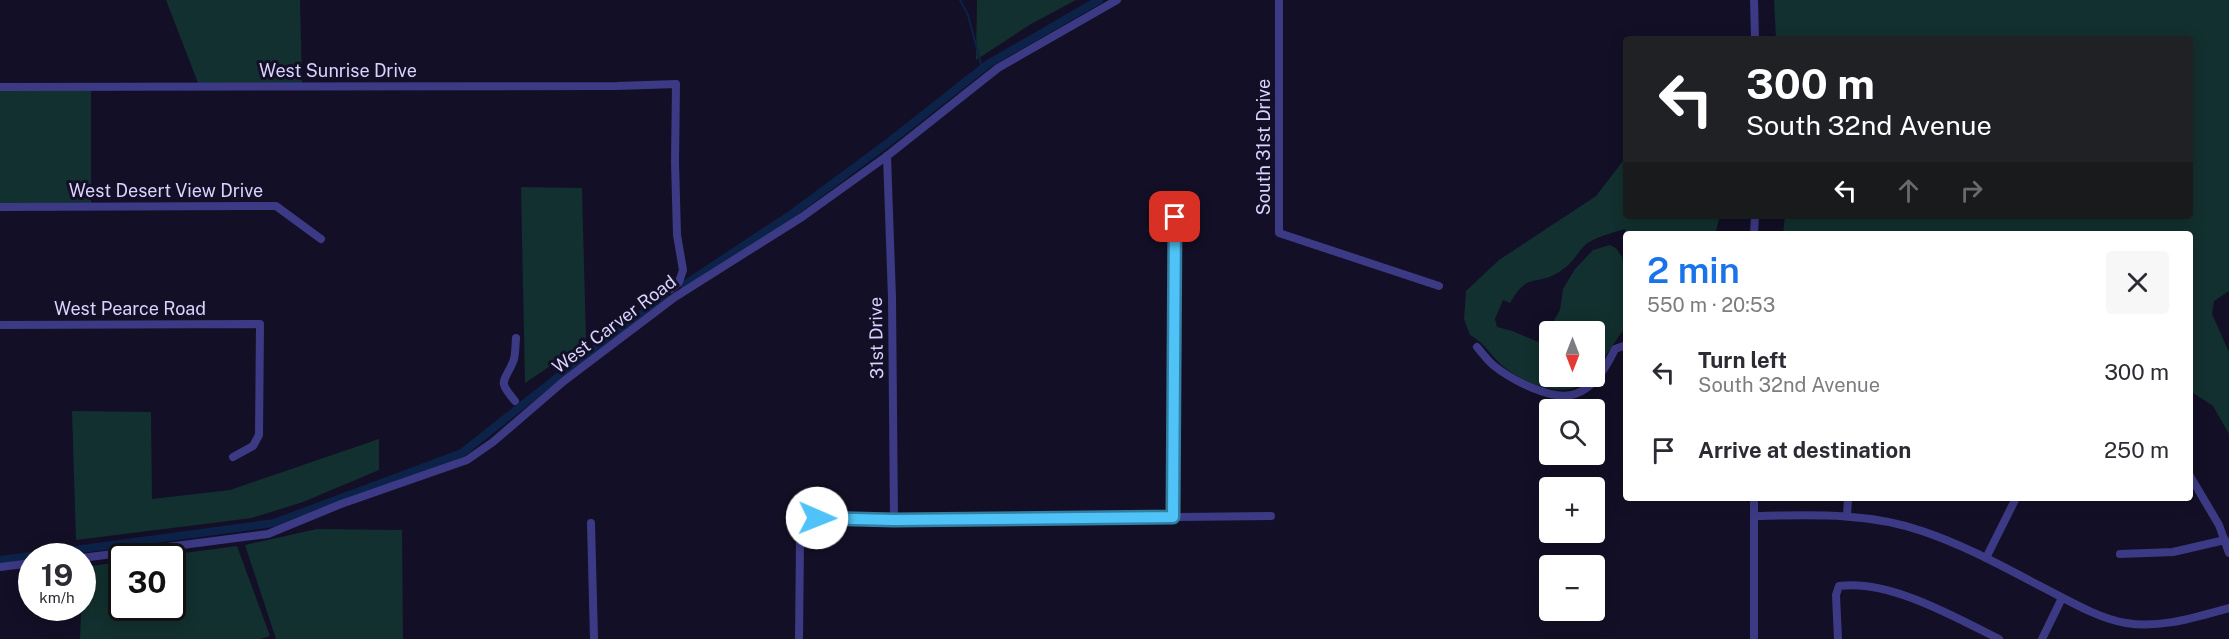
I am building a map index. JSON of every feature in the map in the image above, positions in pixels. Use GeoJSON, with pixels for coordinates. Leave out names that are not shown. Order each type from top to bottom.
{"type":"FeatureCollection","features":[{"type":"Feature","properties":{"kind":"street","name":"West Carver Road"},"geometry":{"type":"LineString","coordinates":[[96,556],[268,534],[341,504],[467,460],[493,442],[564,381],[675,297],[802,217],[886,156],[998,68],[1116,0]]}},
{"type":"Feature","properties":{"kind":"street","name":"South 31st Drive"},"geometry":{"type":"LineString","coordinates":[[1279,0],[1279,233],[1439,286]]}},
{"type":"Feature","properties":{"kind":"street"},"geometry":{"type":"LineString","coordinates":[[1754,0],[1755,36]]}},
{"type":"Feature","properties":{"kind":"street","name":"West Sunrise Drive"},"geometry":{"type":"LineString","coordinates":[[0,87],[676,84],[677,235],[683,270],[679,282],[671,289]]}},
{"type":"Feature","properties":{"kind":"street","name":"31st Drive"},"geometry":{"type":"LineString","coordinates":[[886,156],[892,298],[894,520]]}},
{"type":"Feature","properties":{"kind":"street","name":"West Desert View Drive"},"geometry":{"type":"LineString","coordinates":[[0,207],[276,206],[321,239]]}},
{"type":"Feature","properties":{"kind":"street"},"geometry":{"type":"LineString","coordinates":[[1173,517],[1175,217]]}},
{"type":"Feature","properties":{"kind":"street","name":"West Pearce Road"},"geometry":{"type":"LineString","coordinates":[[0,326],[260,324],[259,435],[253,446],[233,457]]}},
{"type":"Feature","properties":{"kind":"street"},"geometry":{"type":"LineString","coordinates":[[515,401],[505,389],[503,381],[513,361],[516,338]]}},
{"type":"Feature","properties":{"kind":"street"},"geometry":{"type":"LineString","coordinates":[[1478,347],[1491,363],[1509,377],[1542,391],[1563,396],[1575,394],[1589,386],[1608,363],[1615,349],[1623,346]]}},
{"type":"Feature","properties":{"kind":"street"},"geometry":{"type":"LineString","coordinates":[[2193,481],[2219,525],[2229,553]]}},
{"type":"Feature","properties":{"kind":"street"},"geometry":{"type":"LineString","coordinates":[[1754,501],[1755,639]]}},
{"type":"Feature","properties":{"kind":"street"},"geometry":{"type":"LineString","coordinates":[[1847,516],[1848,501]]}},
{"type":"Feature","properties":{"kind":"street"},"geometry":{"type":"LineString","coordinates":[[1986,558],[2014,501]]}},
{"type":"Feature","properties":{"kind":"street"},"geometry":{"type":"LineString","coordinates":[[799,639],[800,542],[804,518],[894,520],[1271,516]]}},
{"type":"Feature","properties":{"kind":"street"},"geometry":{"type":"LineString","coordinates":[[1754,516],[1847,516],[1920,530],[1986,558],[2062,598],[2100,615],[2126,623],[2157,624],[2193,618],[2229,608]]}},
{"type":"Feature","properties":{"kind":"street"},"geometry":{"type":"LineString","coordinates":[[591,523],[594,639]]}},
{"type":"Feature","properties":{"kind":"street"},"geometry":{"type":"LineString","coordinates":[[2121,554],[2173,552],[2225,540]]}},
{"type":"Feature","properties":{"kind":"street"},"geometry":{"type":"LineString","coordinates":[[0,567],[18,565]]}},
{"type":"Feature","properties":{"kind":"street"},"geometry":{"type":"LineString","coordinates":[[1838,639],[1836,595],[1839,586],[1853,584],[1895,593],[1936,607],[1999,639]]}},
{"type":"Feature","properties":{"kind":"street"},"geometry":{"type":"LineString","coordinates":[[2042,639],[2062,598]]}},
{"type":"Feature","properties":{"kind":"green space"},"geometry":{"type":"Polygon","coordinates":[[[166,0],[300,0],[302,83],[198,83],[166,0]]]}},
{"type":"Feature","properties":{"kind":"green space"},"geometry":{"type":"Polygon","coordinates":[[[977,0],[1076,0],[1031,24],[976,60],[977,0]]]}},
{"type":"Feature","properties":{"kind":"green space"},"geometry":{"type":"Polygon","coordinates":[[[1774,0],[2229,0],[2229,291],[2214,301],[2212,314],[2229,352],[2229,434],[2213,406],[2193,393],[2193,231],[1783,231],[1785,219],[2193,219],[2193,36],[1776,36],[1774,0]]]}},
{"type":"Feature","properties":{"kind":"green space"},"geometry":{"type":"Polygon","coordinates":[[[91,90],[91,203],[0,203],[0,91],[91,90]]]}},
{"type":"Feature","properties":{"kind":"green space"},"geometry":{"type":"Polygon","coordinates":[[[1623,161],[1623,219],[1719,219],[1716,231],[1625,231],[1625,229],[1609,234],[1585,245],[1559,272],[1527,283],[1516,293],[1510,303],[1503,300],[1495,319],[1497,327],[1539,342],[1539,385],[1517,376],[1503,366],[1481,342],[1470,335],[1464,319],[1466,291],[1499,260],[1596,196],[1623,161]]]}},
{"type":"Feature","properties":{"kind":"green space"},"geometry":{"type":"Polygon","coordinates":[[[521,187],[582,188],[586,342],[525,383],[521,187]]]}},
{"type":"Feature","properties":{"kind":"green space"},"geometry":{"type":"Polygon","coordinates":[[[1610,245],[1616,248],[1623,264],[1623,330],[1605,356],[1605,321],[1554,321],[1560,310],[1563,289],[1575,269],[1593,250],[1610,245]]]}},
{"type":"Feature","properties":{"kind":"green space"},"geometry":{"type":"Polygon","coordinates":[[[1546,387],[1576,387],[1561,390],[1546,387]]]}},
{"type":"Feature","properties":{"kind":"green space"},"geometry":{"type":"Polygon","coordinates":[[[72,411],[151,412],[152,499],[230,490],[379,439],[379,470],[303,502],[252,518],[76,540],[72,411]]]}},
{"type":"Feature","properties":{"kind":"green space"},"geometry":{"type":"Polygon","coordinates":[[[317,529],[402,530],[403,639],[276,639],[245,545],[317,529]]]}},
{"type":"Feature","properties":{"kind":"green space"},"geometry":{"type":"Polygon","coordinates":[[[237,546],[270,636],[261,639],[80,639],[81,621],[96,621],[96,565],[108,564],[108,621],[186,621],[186,553],[237,546]]]}},
{"type":"Feature","properties":{"kind":"waterway"},"geometry":{"type":"LineString","coordinates":[[960,0],[968,15],[982,68]]}},
{"type":"Feature","properties":{"kind":"waterway"},"geometry":{"type":"LineString","coordinates":[[684,285],[793,213],[889,142],[988,64],[1099,0]]}},
{"type":"Feature","properties":{"kind":"waterway"},"geometry":{"type":"LineString","coordinates":[[0,560],[274,523],[462,453],[583,357],[665,297]]}},
{"type":"Feature","properties":{"kind":"route"},"geometry":{"type":"LineString","coordinates":[[817,518],[894,520],[1173,517],[1175,217]]}}]}
